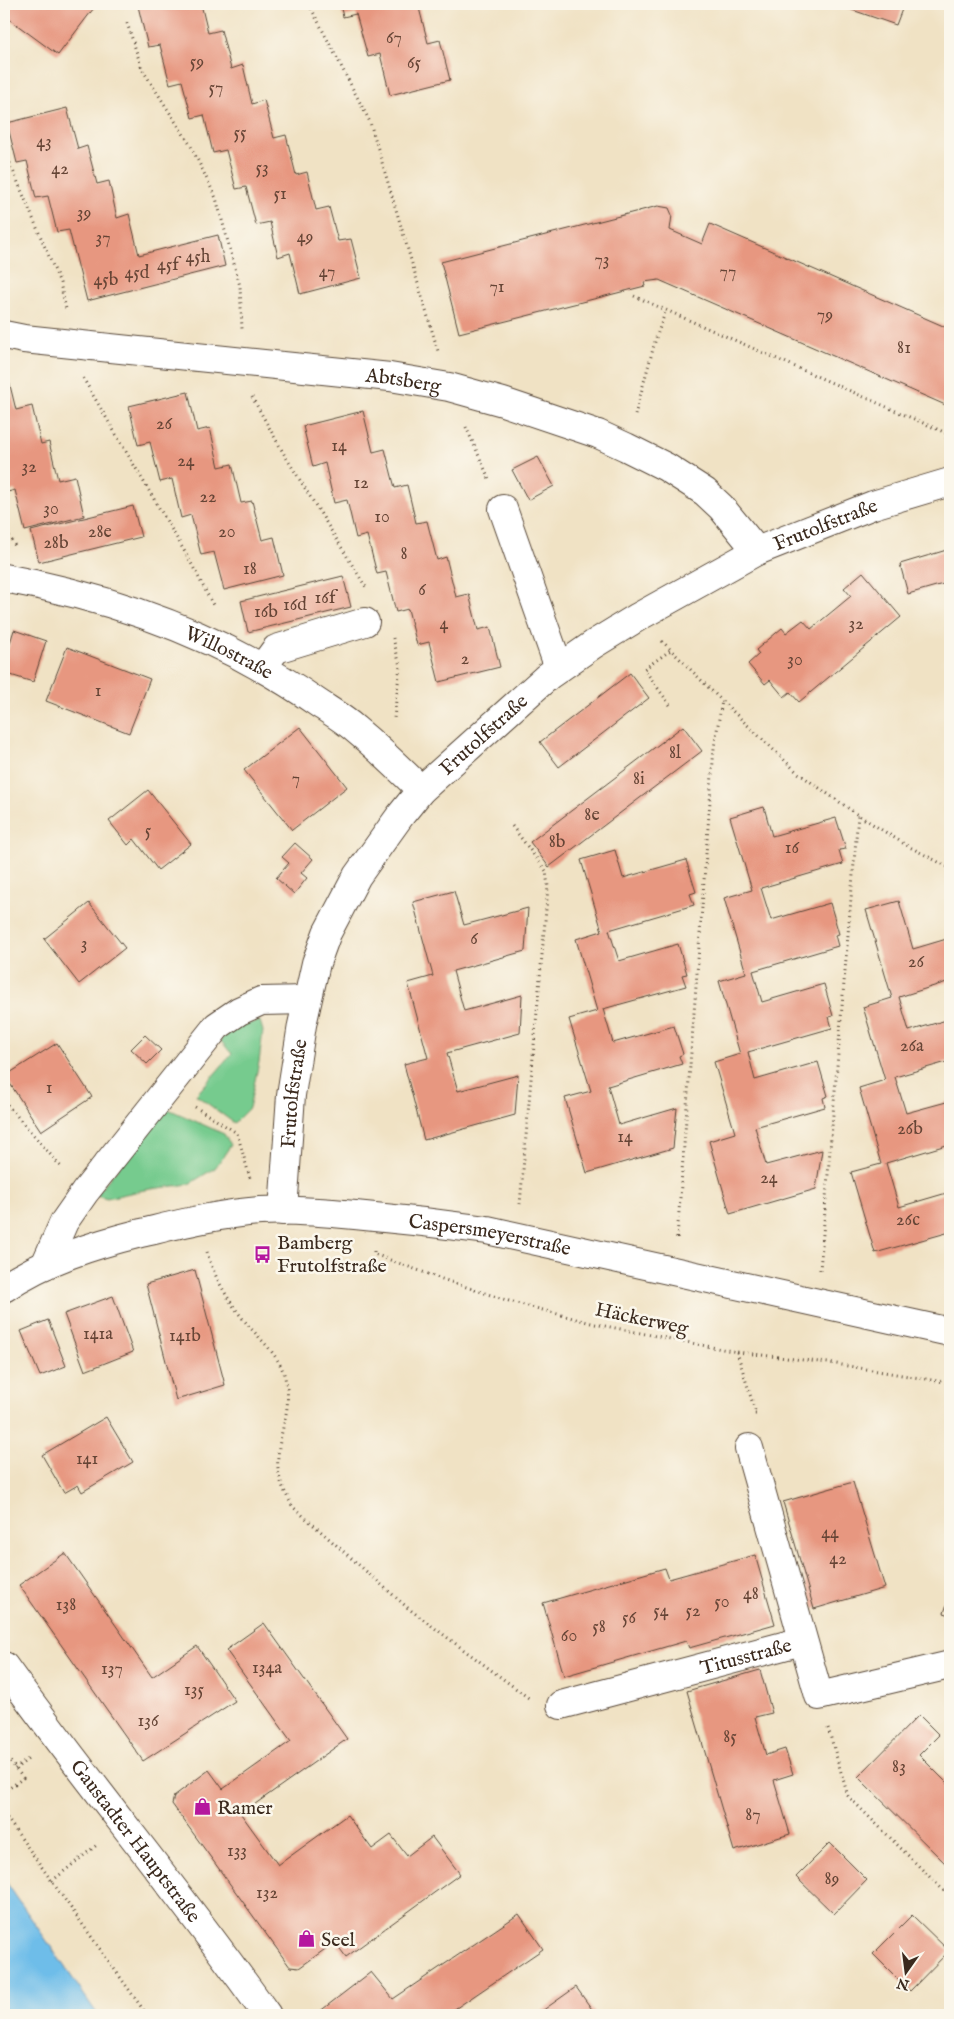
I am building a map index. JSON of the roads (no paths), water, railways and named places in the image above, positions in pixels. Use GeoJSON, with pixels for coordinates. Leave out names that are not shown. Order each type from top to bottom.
{"type":"FeatureCollection","features":[{"type":"Feature","properties":{"kind":"street","name":"Abtsberg"},"geometry":{"type":"LineString","coordinates":[[4,335],[24,339],[390,377],[448,387],[598,434],[666,467],[705,492],[721,507],[757,551]]}},
{"type":"Feature","properties":{"kind":"street","name":"Frutolfstraße"},"geometry":{"type":"LineString","coordinates":[[272,1211],[307,1000],[316,963],[327,933],[341,904],[367,862],[421,790],[548,676],[638,617],[757,551],[873,505],[950,482]]}},
{"type":"Feature","properties":{"kind":"street"},"geometry":{"type":"LineString","coordinates":[[503,509],[559,668]]}},
{"type":"Feature","properties":{"kind":"street","name":"Willostraße"},"geometry":{"type":"LineString","coordinates":[[4,578],[108,603],[180,629],[238,654],[298,689],[354,728],[421,790]]}},
{"type":"Feature","properties":{"kind":"street"},"geometry":{"type":"LineString","coordinates":[[262,668],[276,650],[365,622]]}},
{"type":"Feature","properties":{"kind":"street"},"geometry":{"type":"LineString","coordinates":[[45,1265],[64,1222],[85,1192],[217,1026],[239,1011],[261,1001],[307,1000]]}},
{"type":"Feature","properties":{"kind":"street","name":"Caspersmeyerstraße"},"geometry":{"type":"LineString","coordinates":[[4,1288],[45,1265],[108,1241],[199,1219],[272,1211],[369,1216],[487,1230],[950,1332]]}},
{"type":"Feature","properties":{"kind":"street"},"geometry":{"type":"LineString","coordinates":[[749,1448],[802,1640]]}},
{"type":"Feature","properties":{"kind":"street","name":"Titusstraße"},"geometry":{"type":"LineString","coordinates":[[561,1705],[802,1640],[819,1696],[950,1665]]}},
{"type":"Feature","properties":{"kind":"street","name":"Gaustadter Hauptstraße"},"geometry":{"type":"LineString","coordinates":[[4,1666],[56,1739],[226,1957],[267,2015]]}},
{"type":"Feature","properties":{"kind":"water"},"geometry":{"type":"Polygon","coordinates":[[[4,1879],[98,2015],[4,2015],[4,1879]]]}},
{"type":"Feature","properties":{"kind":"place","name":"Bamberg Frutolfstraße"},"geometry":{"type":"Point","coordinates":[263,1254]}},
{"type":"Feature","properties":{"kind":"place","name":"Ramer"},"geometry":{"type":"Point","coordinates":[203,1807]}},
{"type":"Feature","properties":{"kind":"place","name":"Seel"},"geometry":{"type":"Point","coordinates":[307,1939]}}]}
